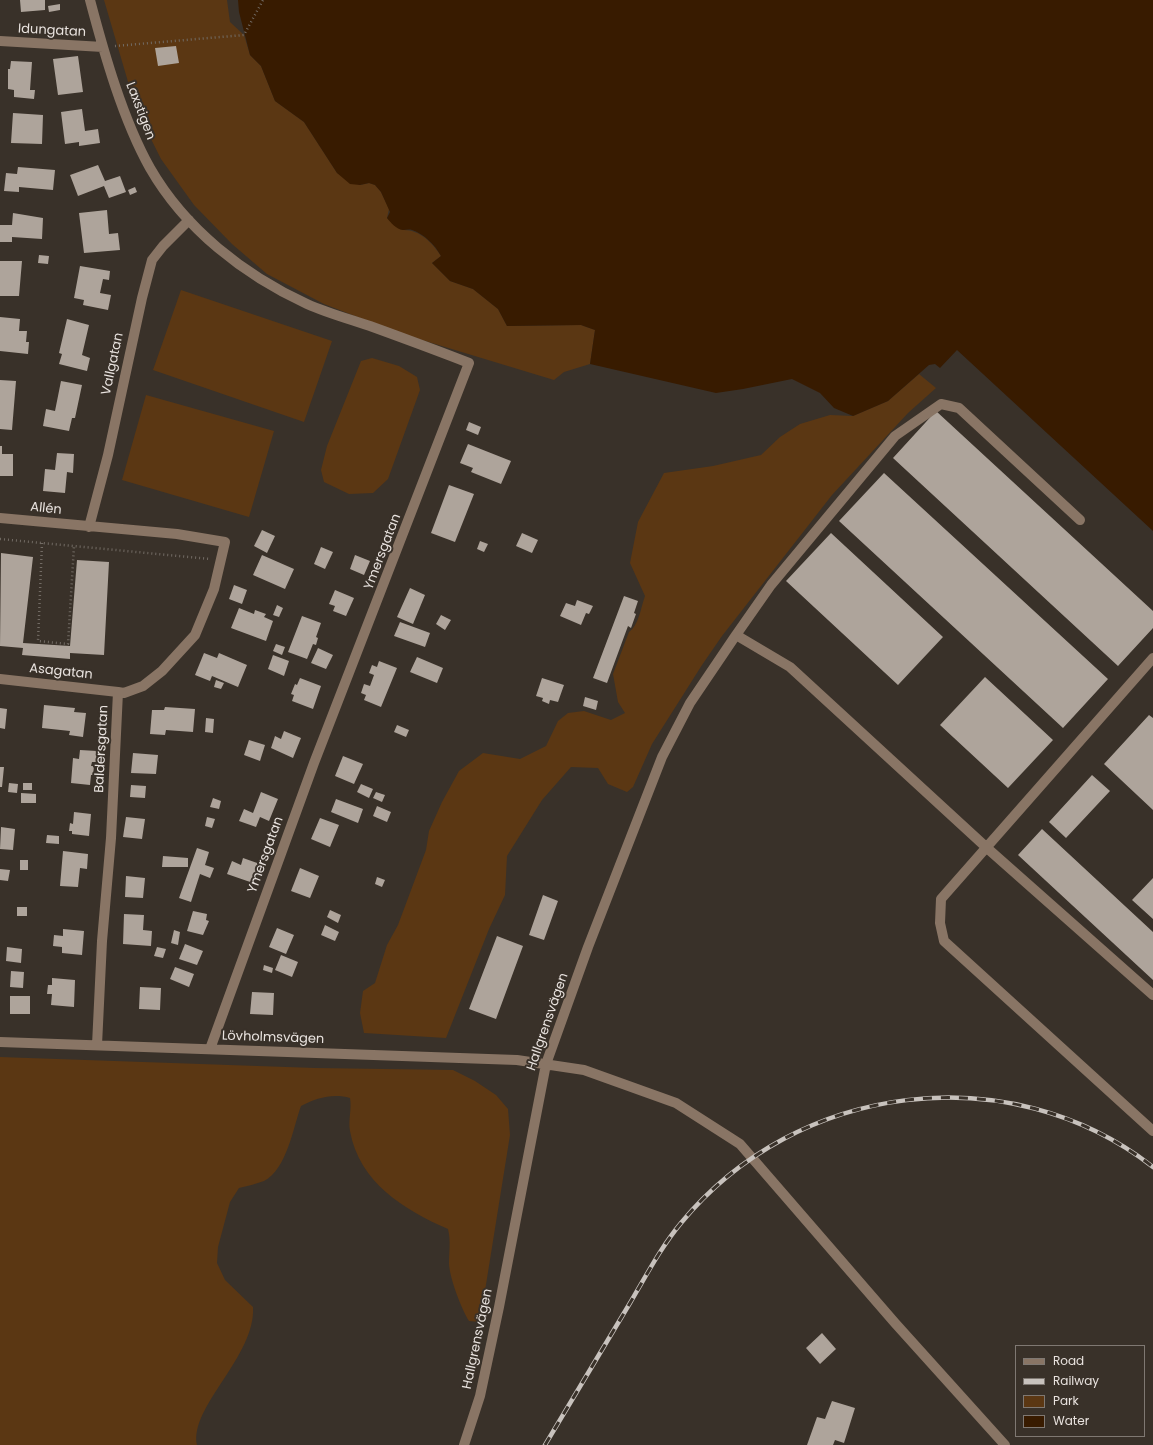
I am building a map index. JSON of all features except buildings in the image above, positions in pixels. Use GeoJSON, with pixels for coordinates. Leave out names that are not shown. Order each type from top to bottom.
{"type":"FeatureCollection","features":[{"type":"Feature","properties":{"kind":"street","name":"Laxstigen"},"geometry":{"type":"LineString","coordinates":[[90,0],[103,47],[129,124],[150,168],[170,197],[189,220]]}},
{"type":"Feature","properties":{"kind":"street","name":"Idungatan"},"geometry":{"type":"LineString","coordinates":[[0,41],[103,47]]}},
{"type":"Feature","properties":{"kind":"street","name":"Vallgatan"},"geometry":{"type":"LineString","coordinates":[[89,526],[108,455],[140,305],[152,260],[163,246],[189,220]]}},
{"type":"Feature","properties":{"kind":"street","name":"Ymersgatan"},"geometry":{"type":"LineString","coordinates":[[189,220],[225,255],[263,281],[308,304],[469,363],[312,771],[210,1049]]}},
{"type":"Feature","properties":{"kind":"street","name":"Hallgrensvägen"},"geometry":{"type":"LineString","coordinates":[[464,1445],[480,1396],[499,1307],[546,1064],[588,947],[662,757],[690,703],[770,585],[895,436],[941,404],[958,408],[1080,520]]}},
{"type":"Feature","properties":{"kind":"street","name":"Allén"},"geometry":{"type":"LineString","coordinates":[[0,518],[89,526]]}},
{"type":"Feature","properties":{"kind":"street","name":"Baldersgatan"},"geometry":{"type":"LineString","coordinates":[[89,526],[177,534],[225,542],[214,589],[195,634],[162,671],[143,686],[124,693],[118,692],[111,838],[102,941],[97,1045]]}},
{"type":"Feature","properties":{"kind":"street"},"geometry":{"type":"LineString","coordinates":[[736,635],[790,667],[987,848],[1153,995]]}},
{"type":"Feature","properties":{"kind":"street"},"geometry":{"type":"LineString","coordinates":[[1153,658],[941,899],[940,923],[944,941],[1153,1131]]}},
{"type":"Feature","properties":{"kind":"street","name":"Asagatan"},"geometry":{"type":"LineString","coordinates":[[0,679],[118,692]]}},
{"type":"Feature","properties":{"kind":"street","name":"Lövholmsvägen"},"geometry":{"type":"LineString","coordinates":[[0,1042],[517,1060],[584,1070],[676,1103],[740,1144],[895,1323],[1005,1445]]}},
{"type":"Feature","properties":{"kind":"path"},"geometry":{"type":"LineString","coordinates":[[103,47],[244,35],[263,0]]}},
{"type":"Feature","properties":{"kind":"path"},"geometry":{"type":"LineString","coordinates":[[0,539],[221,560]]}},
{"type":"Feature","properties":{"kind":"path"},"geometry":{"type":"LineString","coordinates":[[42,543],[38,641],[68,644],[74,546]]}},
{"type":"Feature","properties":{"kind":"green space"},"geometry":{"type":"Polygon","coordinates":[[[104,0],[227,0],[230,22],[244,35],[250,55],[261,66],[275,101],[304,122],[337,173],[360,185],[369,183],[375,185],[381,192],[389,209],[387,218],[402,230],[408,230],[419,234],[429,241],[441,256],[432,263],[450,281],[473,289],[498,309],[507,326],[581,325],[595,330],[590,364],[564,372],[554,380],[399,333],[324,304],[267,274],[232,244],[194,205],[161,159],[136,109],[104,0]]]}},
{"type":"Feature","properties":{"kind":"green space"},"geometry":{"type":"Polygon","coordinates":[[[181,290],[332,341],[304,422],[153,370],[181,290]]]}},
{"type":"Feature","properties":{"kind":"green space"},"geometry":{"type":"Polygon","coordinates":[[[372,358],[399,366],[417,377],[420,390],[388,479],[373,493],[349,494],[324,482],[321,470],[327,446],[361,361],[372,358]]]}},
{"type":"Feature","properties":{"kind":"green space"},"geometry":{"type":"Polygon","coordinates":[[[919,374],[936,388],[908,413],[832,495],[722,636],[652,744],[633,787],[627,792],[608,784],[598,768],[571,767],[542,800],[507,856],[505,895],[489,929],[446,1038],[364,1033],[360,1013],[363,991],[375,983],[387,945],[398,925],[426,850],[429,831],[442,802],[459,771],[483,753],[520,759],[546,746],[558,721],[568,713],[584,711],[611,720],[625,713],[618,702],[613,674],[629,632],[635,625],[645,596],[630,563],[638,522],[664,473],[713,466],[761,455],[780,437],[800,424],[830,415],[853,416],[888,401],[919,374]]]}},
{"type":"Feature","properties":{"kind":"green space"},"geometry":{"type":"Polygon","coordinates":[[[146,395],[274,431],[249,517],[122,480],[146,395]]]}},
{"type":"Feature","properties":{"kind":"green space"},"geometry":{"type":"Polygon","coordinates":[[[0,1057],[315,1068],[453,1070],[475,1081],[496,1095],[508,1109],[510,1135],[480,1322],[469,1321],[456,1293],[449,1264],[450,1242],[448,1229],[415,1213],[400,1203],[373,1179],[363,1165],[355,1149],[350,1131],[350,1098],[337,1096],[325,1097],[301,1106],[284,1158],[272,1175],[264,1181],[239,1188],[230,1202],[218,1247],[217,1263],[225,1280],[253,1307],[251,1325],[244,1344],[203,1414],[197,1430],[197,1445],[0,1445],[0,1057]]]}},
{"type":"Feature","properties":{"kind":"water"},"geometry":{"type":"Polygon","coordinates":[[[238,0],[1153,0],[1153,531],[957,350],[940,368],[935,364],[929,365],[888,401],[853,416],[834,408],[820,393],[792,379],[716,393],[590,364],[595,330],[581,325],[507,326],[498,309],[473,289],[450,281],[432,263],[441,256],[429,240],[412,230],[403,230],[398,228],[390,222],[387,218],[390,212],[381,192],[375,185],[369,183],[360,185],[350,184],[337,173],[304,122],[275,101],[261,66],[250,55],[239,12],[238,0]]]}},
{"type":"Feature","properties":{"kind":"railway"},"geometry":{"type":"LineString","coordinates":[[545,1445],[654,1262],[674,1232],[681,1223],[729,1176],[783,1139],[843,1114],[906,1100],[971,1098],[1035,1109],[1096,1131],[1153,1167]]}}]}
